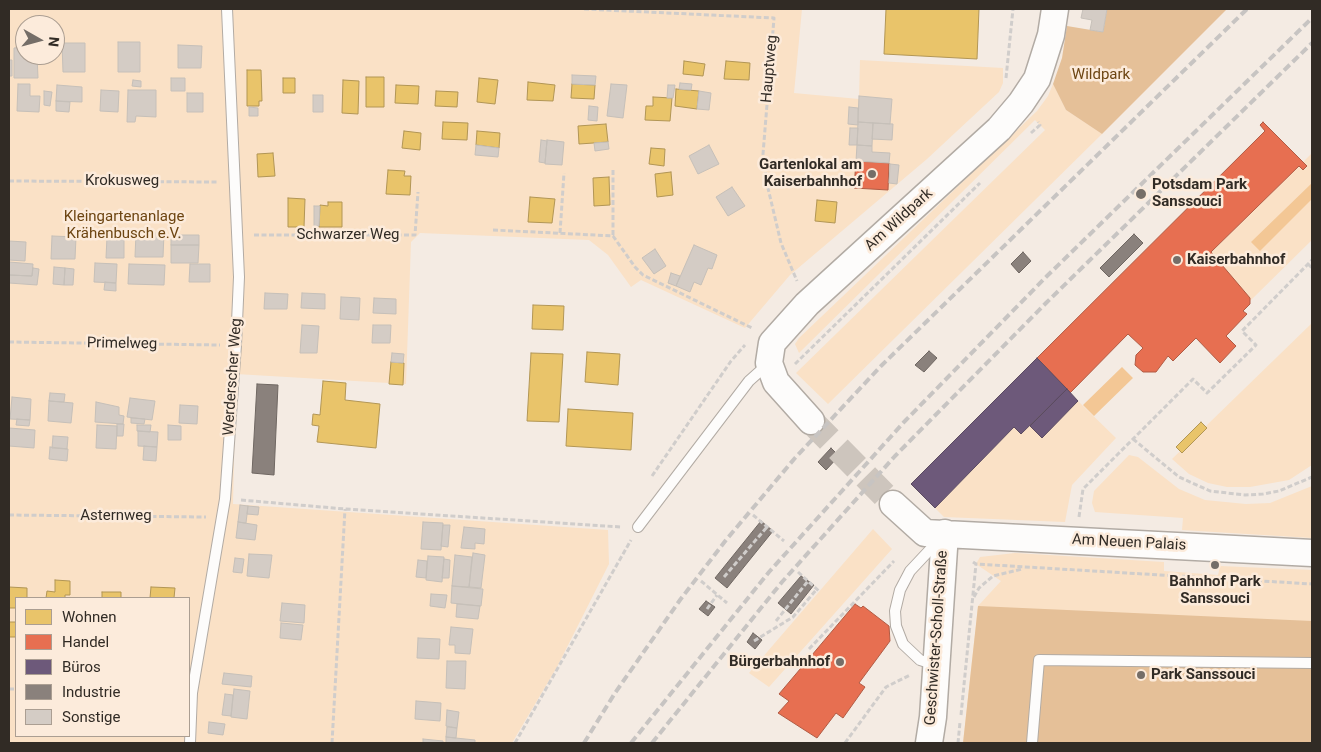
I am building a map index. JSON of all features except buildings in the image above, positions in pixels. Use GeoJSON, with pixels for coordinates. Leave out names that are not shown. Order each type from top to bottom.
{"type":"FeatureCollection","features":[{"type":"Feature","properties":{"kind":"street","name":"Am Wildpark"},"geometry":{"type":"LineString","coordinates":[[769,363],[772,343],[807,304],[1002,125],[1021,103],[1037,79],[1051,35],[1055,9]]}},
{"type":"Feature","properties":{"kind":"street"},"geometry":{"type":"LineString","coordinates":[[769,363],[776,382],[812,421]]}},
{"type":"Feature","properties":{"kind":"street"},"geometry":{"type":"LineString","coordinates":[[894,504],[925,533],[945,533]]}},
{"type":"Feature","properties":{"kind":"street","name":"Am Neuen Palais"},"geometry":{"type":"LineString","coordinates":[[945,533],[1312,553]]}},
{"type":"Feature","properties":{"kind":"street","name":"Geschwister-Scholl-Straße"},"geometry":{"type":"LineString","coordinates":[[929,743],[945,533]]}},
{"type":"Feature","properties":{"kind":"lane","name":"Werderscher Weg"},"geometry":{"type":"LineString","coordinates":[[190,743],[192,693],[225,499],[236,345],[239,277],[238,235],[227,9]]}},
{"type":"Feature","properties":{"kind":"lane"},"geometry":{"type":"LineString","coordinates":[[638,527],[749,381],[769,363]]}},
{"type":"Feature","properties":{"kind":"lane"},"geometry":{"type":"LineString","coordinates":[[936,667],[920,660],[903,644],[896,626],[895,611],[900,590],[910,571],[945,533]]}},
{"type":"Feature","properties":{"kind":"lane"},"geometry":{"type":"LineString","coordinates":[[1032,743],[1040,660],[1312,663]]}},
{"type":"Feature","properties":{"kind":"path","name":"Hauptweg"},"geometry":{"type":"LineString","coordinates":[[584,9],[774,18],[763,154],[767,184],[781,243],[807,304]]}},
{"type":"Feature","properties":{"kind":"path"},"geometry":{"type":"LineString","coordinates":[[613,170],[613,236],[635,267],[643,275],[747,325]]}},
{"type":"Feature","properties":{"kind":"path"},"geometry":{"type":"LineString","coordinates":[[560,233],[564,173]]}},
{"type":"Feature","properties":{"kind":"path","name":"Krokusweg"},"geometry":{"type":"LineString","coordinates":[[9,181],[236,182]]}},
{"type":"Feature","properties":{"kind":"path","name":"Schwarzer Weg"},"geometry":{"type":"LineString","coordinates":[[238,235],[414,235],[418,192]]}},
{"type":"Feature","properties":{"kind":"path"},"geometry":{"type":"LineString","coordinates":[[493,230],[613,236]]}},
{"type":"Feature","properties":{"kind":"path"},"geometry":{"type":"LineString","coordinates":[[1079,516],[1083,489],[1193,379],[1207,393],[1256,345],[1242,330],[1312,260]]}},
{"type":"Feature","properties":{"kind":"path"},"geometry":{"type":"LineString","coordinates":[[1308,264],[1312,268]]}},
{"type":"Feature","properties":{"kind":"path","name":"Primelweg"},"geometry":{"type":"LineString","coordinates":[[9,342],[236,345]]}},
{"type":"Feature","properties":{"kind":"path"},"geometry":{"type":"LineString","coordinates":[[650,479],[731,361]]}},
{"type":"Feature","properties":{"kind":"path"},"geometry":{"type":"LineString","coordinates":[[1134,439],[1179,477],[1210,491],[1244,495],[1264,494],[1279,491],[1312,477]]}},
{"type":"Feature","properties":{"kind":"path"},"geometry":{"type":"LineString","coordinates":[[225,499],[345,509],[638,527],[568,654],[515,743]]}},
{"type":"Feature","properties":{"kind":"path"},"geometry":{"type":"LineString","coordinates":[[332,743],[345,509]]}},
{"type":"Feature","properties":{"kind":"path"},"geometry":{"type":"LineString","coordinates":[[753,515],[784,541]]}},
{"type":"Feature","properties":{"kind":"path","name":"Asternweg"},"geometry":{"type":"LineString","coordinates":[[9,516],[222,518]]}},
{"type":"Feature","properties":{"kind":"path"},"geometry":{"type":"LineString","coordinates":[[618,526],[623,518]]}},
{"type":"Feature","properties":{"kind":"path"},"geometry":{"type":"LineString","coordinates":[[724,577],[767,527]]}},
{"type":"Feature","properties":{"kind":"path"},"geometry":{"type":"LineString","coordinates":[[945,533],[976,564],[1312,584]]}},
{"type":"Feature","properties":{"kind":"path"},"geometry":{"type":"LineString","coordinates":[[809,649],[895,560]]}},
{"type":"Feature","properties":{"kind":"path"},"geometry":{"type":"LineString","coordinates":[[958,743],[976,564]]}},
{"type":"Feature","properties":{"kind":"path"},"geometry":{"type":"LineString","coordinates":[[972,599],[980,588],[993,576],[1012,570],[1032,568]]}},
{"type":"Feature","properties":{"kind":"path"},"geometry":{"type":"LineString","coordinates":[[754,641],[793,617],[818,590],[798,572]]}},
{"type":"Feature","properties":{"kind":"path"},"geometry":{"type":"LineString","coordinates":[[701,581],[727,602]]}},
{"type":"Feature","properties":{"kind":"path"},"geometry":{"type":"LineString","coordinates":[[776,621],[808,581]]}},
{"type":"Feature","properties":{"kind":"path"},"geometry":{"type":"LineString","coordinates":[[707,609],[717,595]]}},
{"type":"Feature","properties":{"kind":"path"},"geometry":{"type":"LineString","coordinates":[[845,743],[886,687],[907,675],[936,667]]}},
{"type":"Feature","properties":{"kind":"green space","name":"Kleingartenanlage Krähenbusch e.V."},"geometry":{"type":"Polygon","coordinates":[[[9,9],[802,9],[794,93],[859,99],[860,60],[1003,68],[1003,83],[999,92],[927,159],[790,275],[745,328],[641,280],[631,287],[608,255],[589,240],[420,233],[411,242],[406,384],[236,374],[233,504],[608,530],[609,564],[557,667],[512,743],[9,743],[9,9]]]}},
{"type":"Feature","properties":{"kind":"green space","name":"Wildpark"},"geometry":{"type":"Polygon","coordinates":[[[1107,9],[1227,9],[1102,134],[1066,110],[1053,84],[1062,58],[1067,26],[1103,32],[1107,9]]]}},
{"type":"Feature","properties":{"kind":"green space"},"geometry":{"type":"Polygon","coordinates":[[[1053,84],[1066,110],[1102,134],[828,404],[796,373],[1045,130],[1035,120],[799,353],[795,344],[799,338],[1037,111],[1048,96],[1053,84]]]}},
{"type":"Feature","properties":{"kind":"green space"},"geometry":{"type":"Polygon","coordinates":[[[1312,153],[1312,240],[1250,301],[1226,272],[1225,267],[1211,252],[1299,166],[1303,170],[1307,167],[1303,162],[1312,153]]]}},
{"type":"Feature","properties":{"kind":"green space"},"geometry":{"type":"Polygon","coordinates":[[[1312,323],[1312,465],[1289,480],[1250,487],[1227,487],[1208,483],[1189,474],[1172,459],[1312,323]]]}},
{"type":"Feature","properties":{"kind":"green space"},"geometry":{"type":"Polygon","coordinates":[[[1078,401],[1116,438],[1072,485],[1065,522],[944,517],[935,508],[1014,427],[1021,433],[1030,426],[1042,438],[1078,401]]]}},
{"type":"Feature","properties":{"kind":"green space"},"geometry":{"type":"Polygon","coordinates":[[[1129,455],[1138,457],[1179,489],[1205,500],[1246,504],[1270,503],[1312,486],[1312,538],[1182,530],[1183,518],[1095,512],[1092,503],[1094,491],[1129,455]]]}},
{"type":"Feature","properties":{"kind":"green space"},"geometry":{"type":"Polygon","coordinates":[[[873,529],[892,549],[769,687],[749,673],[873,529]]]}},
{"type":"Feature","properties":{"kind":"green space","name":"Park Sanssouci"},"geometry":{"type":"Polygon","coordinates":[[[1015,553],[1164,562],[1164,571],[1218,575],[1220,566],[1312,570],[1312,743],[963,743],[978,606],[1001,581],[976,564],[980,557],[1015,553]]]}},
{"type":"Feature","properties":{"kind":"green space","name":"Park Sanssouci"},"geometry":{"type":"Polygon","coordinates":[[[978,606],[1312,621],[1312,743],[963,743],[978,606]]]}},
{"type":"Feature","properties":{"kind":"shaded area"},"geometry":{"type":"Polygon","coordinates":[[[1312,183],[1312,199],[1260,251],[1251,242],[1312,183]]]}},
{"type":"Feature","properties":{"kind":"shaded area"},"geometry":{"type":"Polygon","coordinates":[[[1122,367],[1133,378],[1094,416],[1083,405],[1122,367]]]}},
{"type":"Feature","properties":{"kind":"tunnel"},"geometry":{"type":"LineString","coordinates":[[811,421],[893,504]]}},
{"type":"Feature","properties":{"kind":"railway"},"geometry":{"type":"LineString","coordinates":[[584,743],[615,693],[680,600],[726,540],[795,458],[881,366],[1247,9]]}},
{"type":"Feature","properties":{"kind":"railway"},"geometry":{"type":"LineString","coordinates":[[631,743],[769,572],[904,422],[1047,276],[1312,18]]}},
{"type":"Feature","properties":{"kind":"railway"},"geometry":{"type":"LineString","coordinates":[[652,743],[782,582],[895,456],[1046,303],[1312,43]]}},
{"type":"Feature","properties":{"kind":"place","name":"Gartenlokal am Kaiserbahnhof"},"geometry":{"type":"Point","coordinates":[872,174]}},
{"type":"Feature","properties":{"kind":"place","name":"Potsdam Park Sanssouci"},"geometry":{"type":"Point","coordinates":[1141,194]}},
{"type":"Feature","properties":{"kind":"place","name":"Kaiserbahnhof"},"geometry":{"type":"Point","coordinates":[1177,260]}},
{"type":"Feature","properties":{"kind":"place","name":"Bahnhof Park Sanssouci"},"geometry":{"type":"Point","coordinates":[1215,565]}},
{"type":"Feature","properties":{"kind":"place","name":"Bürgerbahnhof"},"geometry":{"type":"Point","coordinates":[840,662]}},
{"type":"Feature","properties":{"kind":"place","name":"Park Sanssouci"},"geometry":{"type":"Point","coordinates":[1141,675]}}]}
